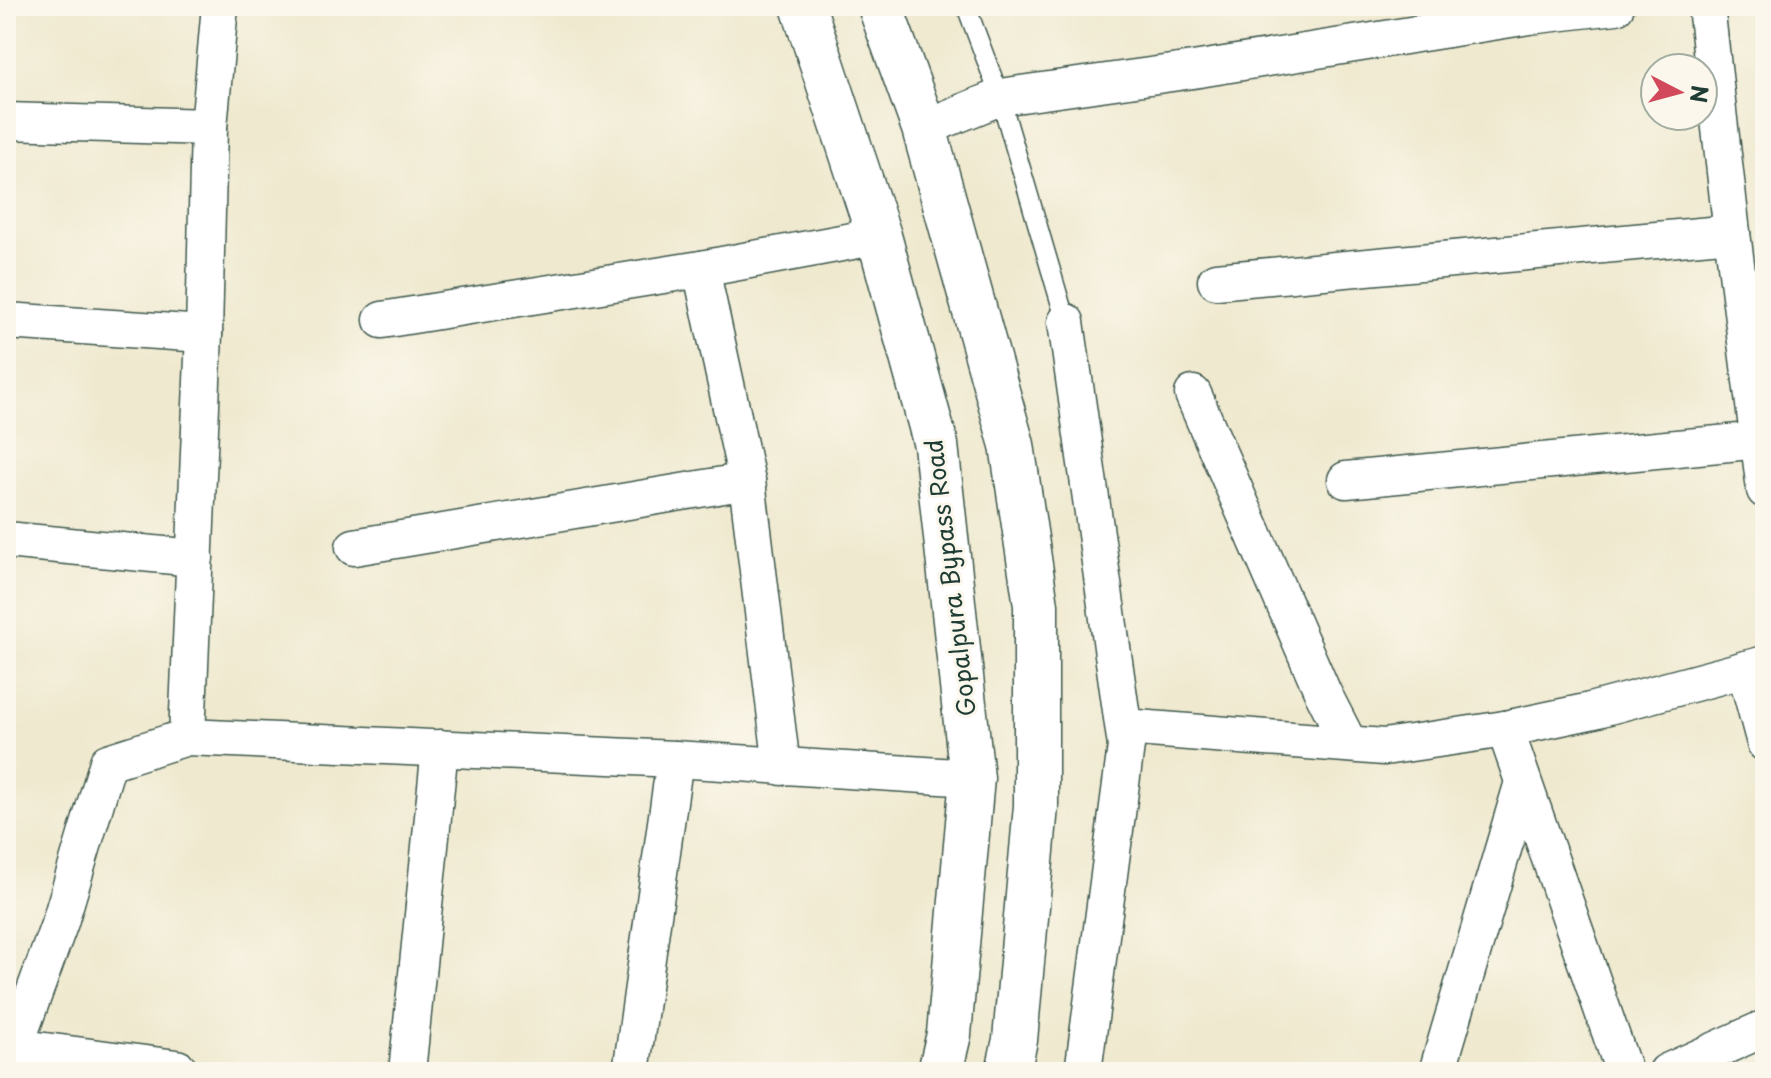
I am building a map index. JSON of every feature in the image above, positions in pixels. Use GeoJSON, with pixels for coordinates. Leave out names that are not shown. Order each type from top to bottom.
{"type":"FeatureCollection","features":[{"type":"Feature","properties":{"kind":"street"},"geometry":{"type":"LineString","coordinates":[[187,737],[204,334],[209,127],[220,6]]}},
{"type":"Feature","properties":{"kind":"street","name":"Gopalpura Bypass Road"},"geometry":{"type":"LineString","coordinates":[[803,6],[879,236],[936,445],[972,778],[949,1034],[940,1072]]}},
{"type":"Feature","properties":{"kind":"street"},"geometry":{"type":"LineString","coordinates":[[880,6],[924,128],[1012,445],[1036,605],[1036,806],[1015,1040],[1008,1072]]}},
{"type":"Feature","properties":{"kind":"street"},"geometry":{"type":"LineString","coordinates":[[924,128],[1000,97],[1193,70],[1528,11],[1616,6]]}},
{"type":"Feature","properties":{"kind":"street"},"geometry":{"type":"LineString","coordinates":[[1706,6],[1765,490]]}},
{"type":"Feature","properties":{"kind":"street"},"geometry":{"type":"LineString","coordinates":[[6,121],[209,127]]}},
{"type":"Feature","properties":{"kind":"street"},"geometry":{"type":"LineString","coordinates":[[1216,281],[1732,233]]}},
{"type":"Feature","properties":{"kind":"street"},"geometry":{"type":"LineString","coordinates":[[382,320],[701,269],[879,236]]}},
{"type":"Feature","properties":{"kind":"street"},"geometry":{"type":"LineString","coordinates":[[701,269],[747,481],[782,767]]}},
{"type":"Feature","properties":{"kind":"street"},"geometry":{"type":"LineString","coordinates":[[6,321],[204,334]]}},
{"type":"Feature","properties":{"kind":"street"},"geometry":{"type":"LineString","coordinates":[[1066,322],[1126,746],[1083,1072]]}},
{"type":"Feature","properties":{"kind":"street"},"geometry":{"type":"LineString","coordinates":[[1193,394],[1323,693],[1349,744]]}},
{"type":"Feature","properties":{"kind":"street"},"geometry":{"type":"LineString","coordinates":[[1346,480],[1760,440]]}},
{"type":"Feature","properties":{"kind":"street"},"geometry":{"type":"LineString","coordinates":[[354,547],[747,481]]}},
{"type":"Feature","properties":{"kind":"street"},"geometry":{"type":"LineString","coordinates":[[6,540],[195,558]]}},
{"type":"Feature","properties":{"kind":"street"},"geometry":{"type":"LineString","coordinates":[[1124,727],[1384,747],[1505,729],[1590,711],[1755,666],[1765,743]]}},
{"type":"Feature","properties":{"kind":"street"},"geometry":{"type":"LineString","coordinates":[[1505,729],[1624,1072]]}},
{"type":"Feature","properties":{"kind":"street"},"geometry":{"type":"LineString","coordinates":[[176,1072],[10,1051],[60,922],[108,762],[187,737],[675,759],[972,778]]}},
{"type":"Feature","properties":{"kind":"street"},"geometry":{"type":"LineString","coordinates":[[407,1072],[440,748]]}},
{"type":"Feature","properties":{"kind":"street"},"geometry":{"type":"LineString","coordinates":[[631,1072],[675,759]]}},
{"type":"Feature","properties":{"kind":"street"},"geometry":{"type":"LineString","coordinates":[[1437,1072],[1523,782]]}},
{"type":"Feature","properties":{"kind":"street"},"geometry":{"type":"LineString","coordinates":[[1667,1072],[1765,1028]]}},
{"type":"Feature","properties":{"kind":"lane"},"geometry":{"type":"LineString","coordinates":[[966,6],[1000,97],[1066,322]]}}]}
